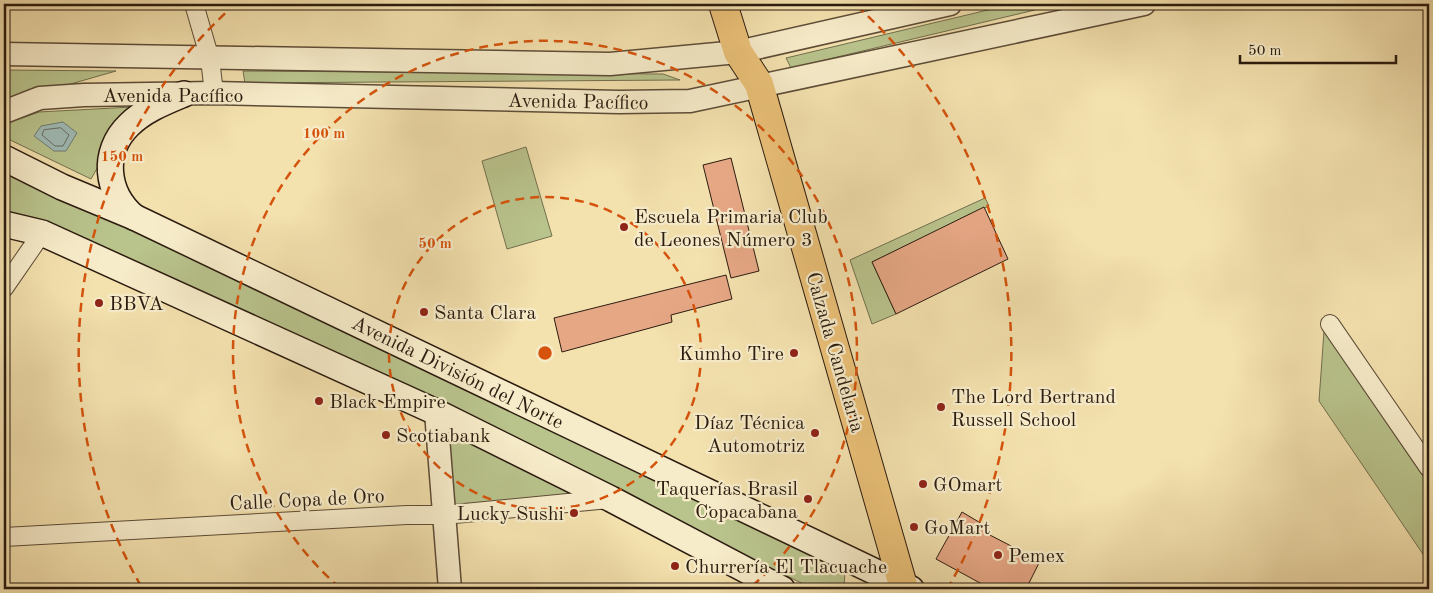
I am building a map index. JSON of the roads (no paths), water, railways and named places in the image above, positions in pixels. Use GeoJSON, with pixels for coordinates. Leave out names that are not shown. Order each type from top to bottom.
{"type":"FeatureCollection","features":[{"type":"Feature","properties":{"kind":"main road","name":"Calzada Candelaria"},"geometry":{"type":"LineString","coordinates":[[723,4],[738,52],[759,84],[906,588]]}},
{"type":"Feature","properties":{"kind":"main road"},"geometry":{"type":"LineString","coordinates":[[134,217],[124,208],[111,184],[110,170],[115,144],[130,124],[139,117],[184,94]]}},
{"type":"Feature","properties":{"kind":"main road","name":"Avenida División del Norte"},"geometry":{"type":"LineString","coordinates":[[4,158],[62,187],[134,217],[906,588]]}},
{"type":"Feature","properties":{"kind":"main road"},"geometry":{"type":"LineString","coordinates":[[4,224],[42,233],[436,412],[611,499],[772,587]]}},
{"type":"Feature","properties":{"kind":"street"},"geometry":{"type":"LineString","coordinates":[[194,4],[210,59],[214,93]]}},
{"type":"Feature","properties":{"kind":"street","name":"Avenida Pacífico"},"geometry":{"type":"LineString","coordinates":[[4,54],[86,54],[210,59],[610,64],[738,52],[950,4]]}},
{"type":"Feature","properties":{"kind":"street","name":"Avenida Pacífico"},"geometry":{"type":"LineString","coordinates":[[4,112],[40,98],[214,93],[619,102],[690,101],[759,84],[1144,4]]}},
{"type":"Feature","properties":{"kind":"street"},"geometry":{"type":"LineString","coordinates":[[4,288],[42,233]]}},
{"type":"Feature","properties":{"kind":"street"},"geometry":{"type":"LineString","coordinates":[[1330,324],[1429,468]]}},
{"type":"Feature","properties":{"kind":"street"},"geometry":{"type":"LineString","coordinates":[[436,412],[450,589]]}},
{"type":"Feature","properties":{"kind":"street","name":"Calle Copa de Oro"},"geometry":{"type":"LineString","coordinates":[[4,537],[407,514],[444,515],[611,499]]}},
{"type":"Feature","properties":{"kind":"water"},"geometry":{"type":"Polygon","coordinates":[[[63,122],[77,133],[66,151],[54,151],[34,136],[41,126],[63,122]]]}},
{"type":"Feature","properties":{"kind":"place","name":"Escuela Primaria Club de Leones Número 3"},"geometry":{"type":"Point","coordinates":[624,227]}},
{"type":"Feature","properties":{"kind":"place","name":"BBVA"},"geometry":{"type":"Point","coordinates":[99,303]}},
{"type":"Feature","properties":{"kind":"place","name":"Santa Clara"},"geometry":{"type":"Point","coordinates":[424,312]}},
{"type":"Feature","properties":{"kind":"place","name":"Kumho Tire"},"geometry":{"type":"Point","coordinates":[794,353]}},
{"type":"Feature","properties":{"kind":"place","name":"Black Empire"},"geometry":{"type":"Point","coordinates":[319,401]}},
{"type":"Feature","properties":{"kind":"place","name":"The Lord Bertrand Russell School"},"geometry":{"type":"Point","coordinates":[941,407]}},
{"type":"Feature","properties":{"kind":"place","name":"Díaz Técnica Automotriz"},"geometry":{"type":"Point","coordinates":[815,433]}},
{"type":"Feature","properties":{"kind":"place","name":"Scotiabank"},"geometry":{"type":"Point","coordinates":[386,435]}},
{"type":"Feature","properties":{"kind":"place","name":"GOmart"},"geometry":{"type":"Point","coordinates":[923,484]}},
{"type":"Feature","properties":{"kind":"place","name":"Taquerías Brasil Copacabana"},"geometry":{"type":"Point","coordinates":[808,499]}},
{"type":"Feature","properties":{"kind":"place","name":"Lucky Sushi"},"geometry":{"type":"Point","coordinates":[574,513]}},
{"type":"Feature","properties":{"kind":"place","name":"GoMart"},"geometry":{"type":"Point","coordinates":[914,527]}},
{"type":"Feature","properties":{"kind":"place","name":"Pemex"},"geometry":{"type":"Point","coordinates":[998,555]}},
{"type":"Feature","properties":{"kind":"place","name":"Churrería El Tlacuache"},"geometry":{"type":"Point","coordinates":[675,566]}}]}
